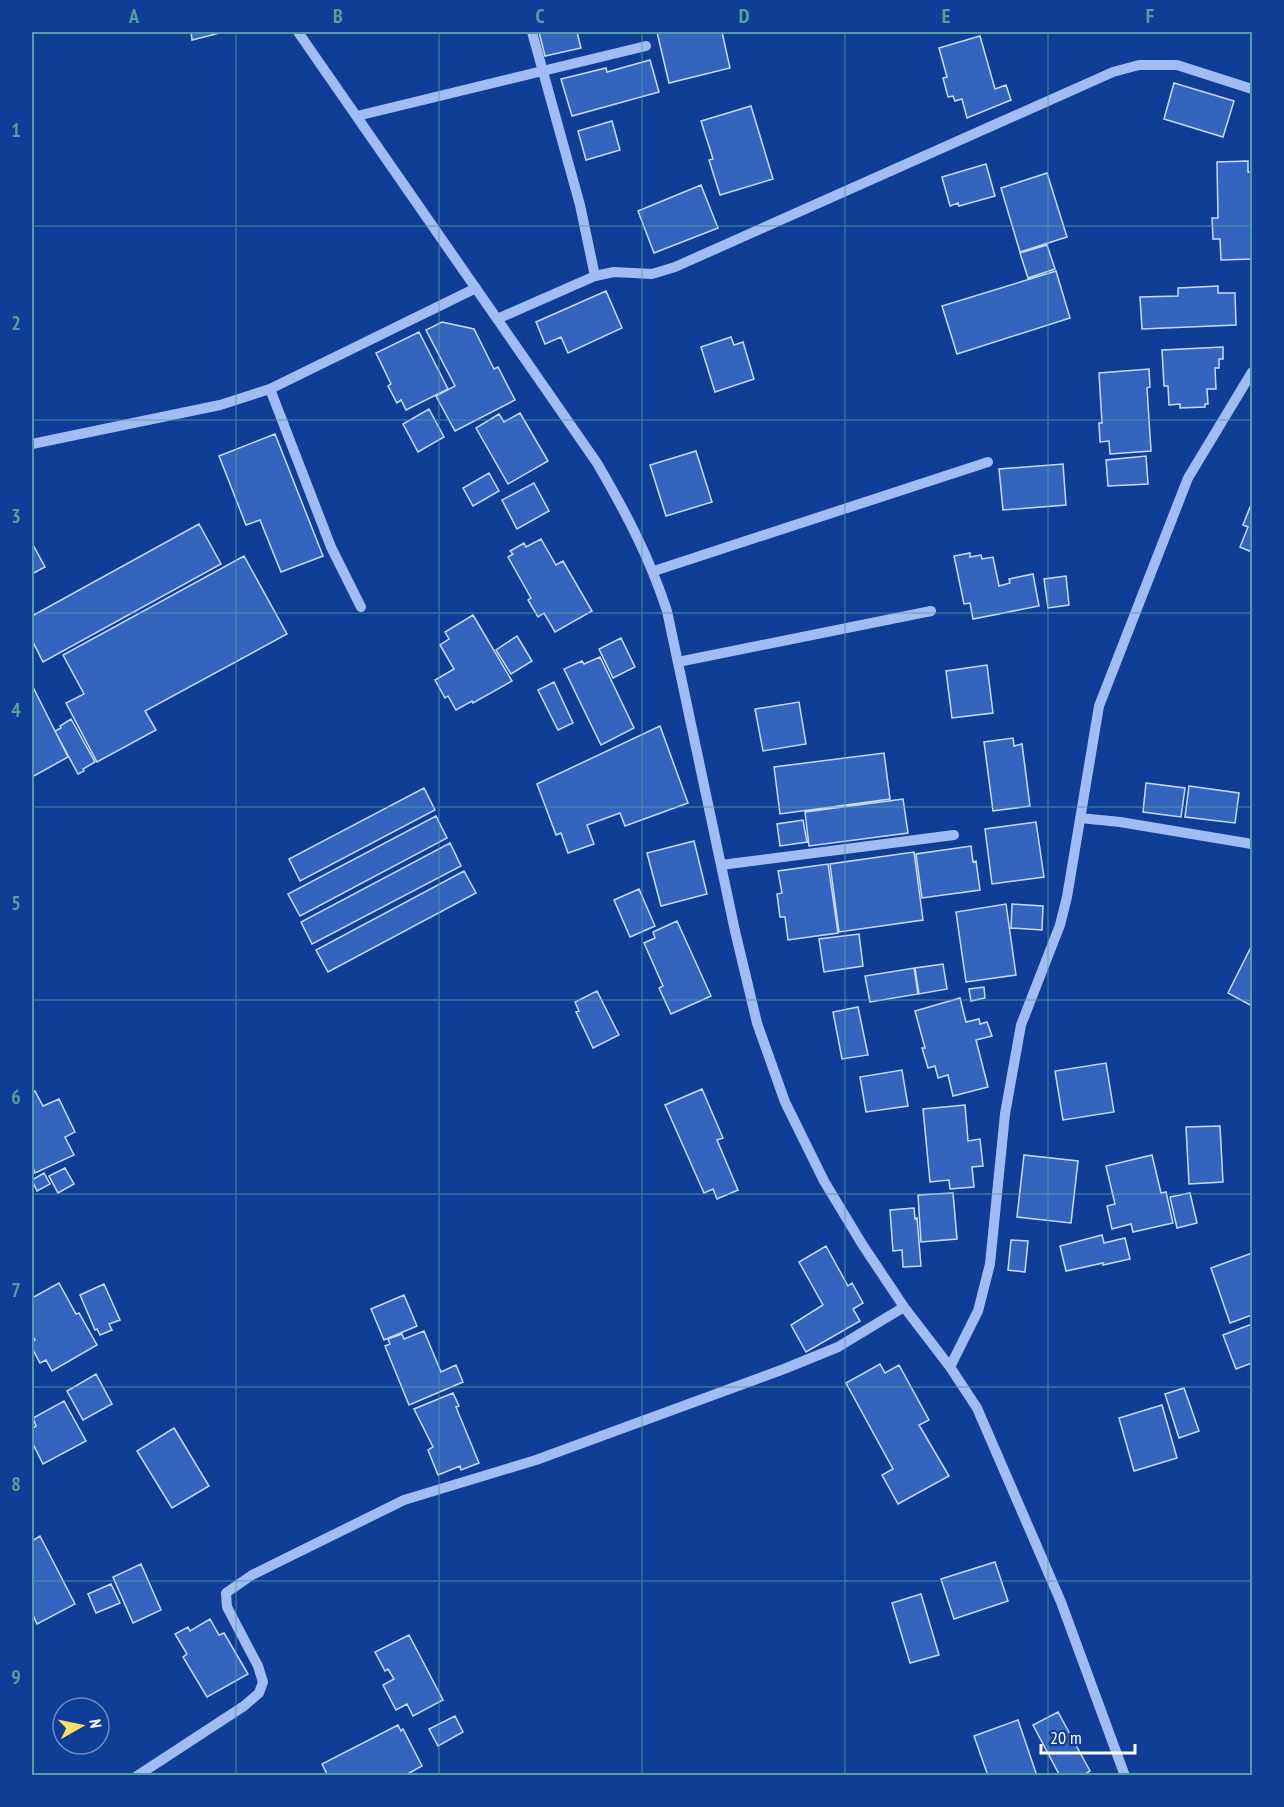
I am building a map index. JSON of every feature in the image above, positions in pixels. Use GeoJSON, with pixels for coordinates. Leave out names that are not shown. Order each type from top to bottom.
{"type":"FeatureCollection","features":[{"type":"Feature","properties":{"kind":"street"},"geometry":{"type":"LineString","coordinates":[[298,32],[597,463],[625,511],[654,571],[667,611],[757,1023],[785,1102],[824,1181],[904,1307],[950,1367],[977,1408],[1052,1580],[1125,1776]]}},
{"type":"Feature","properties":{"kind":"street"},"geometry":{"type":"LineString","coordinates":[[532,32],[580,205],[595,276]]}},
{"type":"Feature","properties":{"kind":"street"},"geometry":{"type":"LineString","coordinates":[[357,116],[646,46]]}},
{"type":"Feature","properties":{"kind":"street"},"geometry":{"type":"LineString","coordinates":[[497,319],[595,276],[614,272],[652,273],[675,267],[1113,72],[1139,64],[1177,65],[1252,89]]}},
{"type":"Feature","properties":{"kind":"street"},"geometry":{"type":"LineString","coordinates":[[32,444],[220,405],[270,389],[476,288]]}},
{"type":"Feature","properties":{"kind":"street"},"geometry":{"type":"LineString","coordinates":[[950,1367],[978,1311],[990,1264],[1005,1114],[1021,1025],[1060,925],[1067,897],[1099,706],[1188,478],[1252,372]]}},
{"type":"Feature","properties":{"kind":"street"},"geometry":{"type":"LineString","coordinates":[[270,389],[331,547],[361,607]]}},
{"type":"Feature","properties":{"kind":"street"},"geometry":{"type":"LineString","coordinates":[[654,571],[988,462]]}},
{"type":"Feature","properties":{"kind":"street"},"geometry":{"type":"LineString","coordinates":[[678,662],[932,611]]}},
{"type":"Feature","properties":{"kind":"street"},"geometry":{"type":"LineString","coordinates":[[1080,818],[1120,822],[1252,844]]}},
{"type":"Feature","properties":{"kind":"street"},"geometry":{"type":"LineString","coordinates":[[721,865],[954,835]]}},
{"type":"Feature","properties":{"kind":"street"},"geometry":{"type":"LineString","coordinates":[[137,1776],[259,1694],[263,1682],[258,1666],[227,1607],[226,1593],[252,1575],[404,1500],[536,1460],[838,1347],[904,1307]]}},
{"type":"Feature","properties":{"kind":"building"},"geometry":{"type":"Polygon","coordinates":[[[191,32],[220,32],[220,33],[192,40],[191,32]]]}},
{"type":"Feature","properties":{"kind":"building"},"geometry":{"type":"Polygon","coordinates":[[[539,32],[577,32],[581,48],[545,56],[539,32]]]}},
{"type":"Feature","properties":{"kind":"building"},"geometry":{"type":"Polygon","coordinates":[[[657,32],[722,32],[730,68],[669,83],[657,32]]]}},
{"type":"Feature","properties":{"kind":"building"},"geometry":{"type":"Polygon","coordinates":[[[980,36],[995,89],[1006,85],[1011,100],[967,118],[962,99],[955,101],[953,96],[948,97],[943,78],[947,77],[939,48],[980,36]]]}},
{"type":"Feature","properties":{"kind":"building"},"geometry":{"type":"Polygon","coordinates":[[[650,60],[659,92],[572,116],[561,79],[606,68],[607,72],[650,60]]]}},
{"type":"Feature","properties":{"kind":"building"},"geometry":{"type":"Polygon","coordinates":[[[1174,83],[1234,101],[1223,137],[1164,119],[1174,83]]]}},
{"type":"Feature","properties":{"kind":"building"},"geometry":{"type":"Polygon","coordinates":[[[751,106],[773,179],[720,195],[709,160],[713,159],[701,121],[751,106]]]}},
{"type":"Feature","properties":{"kind":"building"},"geometry":{"type":"Polygon","coordinates":[[[612,121],[620,150],[586,160],[578,131],[612,121]]]}},
{"type":"Feature","properties":{"kind":"building"},"geometry":{"type":"Polygon","coordinates":[[[1248,161],[1248,172],[1252,172],[1252,259],[1221,260],[1220,239],[1213,239],[1212,218],[1218,218],[1217,162],[1248,161]]]}},
{"type":"Feature","properties":{"kind":"building"},"geometry":{"type":"Polygon","coordinates":[[[986,164],[995,196],[959,206],[958,203],[950,206],[942,177],[986,164]]]}},
{"type":"Feature","properties":{"kind":"building"},"geometry":{"type":"Polygon","coordinates":[[[1047,173],[1067,237],[1020,252],[1001,188],[1047,173]]]}},
{"type":"Feature","properties":{"kind":"building"},"geometry":{"type":"Polygon","coordinates":[[[701,185],[718,228],[654,253],[638,211],[701,185]]]}},
{"type":"Feature","properties":{"kind":"building"},"geometry":{"type":"Polygon","coordinates":[[[1047,245],[1055,269],[1028,278],[1020,253],[1047,245]]]}},
{"type":"Feature","properties":{"kind":"building"},"geometry":{"type":"Polygon","coordinates":[[[1056,271],[1070,318],[957,354],[942,306],[1056,271]]]}},
{"type":"Feature","properties":{"kind":"building"},"geometry":{"type":"Polygon","coordinates":[[[1218,286],[1218,293],[1235,293],[1236,325],[1142,329],[1140,297],[1178,296],[1178,288],[1218,286]]]}},
{"type":"Feature","properties":{"kind":"building"},"geometry":{"type":"Polygon","coordinates":[[[606,291],[622,328],[568,353],[561,337],[545,344],[536,322],[606,291]]]}},
{"type":"Feature","properties":{"kind":"building"},"geometry":{"type":"Polygon","coordinates":[[[442,322],[474,329],[494,369],[498,367],[515,400],[455,431],[436,396],[455,386],[426,330],[442,322]]]}},
{"type":"Feature","properties":{"kind":"building"},"geometry":{"type":"Polygon","coordinates":[[[419,332],[448,389],[406,410],[401,400],[397,403],[388,386],[391,384],[376,353],[419,332]]]}},
{"type":"Feature","properties":{"kind":"building"},"geometry":{"type":"Polygon","coordinates":[[[731,337],[734,345],[743,342],[754,379],[715,392],[701,347],[731,337]]]}},
{"type":"Feature","properties":{"kind":"building"},"geometry":{"type":"Polygon","coordinates":[[[1223,347],[1223,359],[1219,359],[1219,368],[1215,368],[1216,389],[1207,389],[1208,404],[1205,404],[1205,407],[1180,408],[1180,404],[1169,405],[1168,386],[1164,386],[1162,350],[1223,347]]]}},
{"type":"Feature","properties":{"kind":"building"},"geometry":{"type":"Polygon","coordinates":[[[1149,369],[1150,387],[1147,388],[1151,451],[1110,454],[1109,441],[1100,442],[1099,423],[1102,423],[1099,373],[1149,369]]]}},
{"type":"Feature","properties":{"kind":"building"},"geometry":{"type":"Polygon","coordinates":[[[429,409],[444,437],[418,452],[403,424],[429,409]]]}},
{"type":"Feature","properties":{"kind":"building"},"geometry":{"type":"Polygon","coordinates":[[[520,413],[548,461],[508,484],[476,428],[499,414],[504,422],[520,413]]]}},
{"type":"Feature","properties":{"kind":"building"},"geometry":{"type":"Polygon","coordinates":[[[275,434],[323,556],[281,572],[260,520],[246,525],[219,456],[275,434]]]}},
{"type":"Feature","properties":{"kind":"building"},"geometry":{"type":"Polygon","coordinates":[[[696,451],[712,502],[666,516],[650,465],[696,451]]]}},
{"type":"Feature","properties":{"kind":"building"},"geometry":{"type":"Polygon","coordinates":[[[1146,456],[1148,484],[1108,486],[1106,460],[1146,456]]]}},
{"type":"Feature","properties":{"kind":"building"},"geometry":{"type":"Polygon","coordinates":[[[1063,464],[1066,505],[1003,510],[999,469],[1063,464]]]}},
{"type":"Feature","properties":{"kind":"building"},"geometry":{"type":"Polygon","coordinates":[[[489,473],[499,491],[473,506],[463,488],[489,473]]]}},
{"type":"Feature","properties":{"kind":"building"},"geometry":{"type":"Polygon","coordinates":[[[534,483],[549,511],[517,529],[502,500],[534,483]]]}},
{"type":"Feature","properties":{"kind":"building"},"geometry":{"type":"Polygon","coordinates":[[[1252,502],[1252,552],[1240,547],[1248,527],[1243,525],[1252,502]]]}},
{"type":"Feature","properties":{"kind":"building"},"geometry":{"type":"Polygon","coordinates":[[[199,524],[221,564],[43,662],[32,640],[32,616],[199,524]]]}},
{"type":"Feature","properties":{"kind":"building"},"geometry":{"type":"Polygon","coordinates":[[[541,539],[556,565],[563,561],[592,611],[555,632],[544,613],[538,617],[528,600],[531,598],[508,557],[513,554],[510,551],[524,543],[526,547],[541,539]]]}},
{"type":"Feature","properties":{"kind":"building"},"geometry":{"type":"Polygon","coordinates":[[[32,543],[45,567],[32,574],[32,543]]]}},
{"type":"Feature","properties":{"kind":"building"},"geometry":{"type":"Polygon","coordinates":[[[970,553],[970,557],[981,555],[982,559],[993,557],[999,586],[1010,583],[1009,579],[1033,574],[1039,606],[973,619],[970,603],[964,604],[954,556],[970,553]]]}},
{"type":"Feature","properties":{"kind":"building"},"geometry":{"type":"Polygon","coordinates":[[[244,556],[287,634],[145,711],[156,730],[97,762],[66,703],[84,694],[63,655],[244,556]]]}},
{"type":"Feature","properties":{"kind":"building"},"geometry":{"type":"Polygon","coordinates":[[[1066,576],[1069,605],[1048,608],[1044,579],[1066,576]]]}},
{"type":"Feature","properties":{"kind":"building"},"geometry":{"type":"Polygon","coordinates":[[[473,615],[512,681],[456,710],[448,696],[445,698],[435,680],[454,669],[440,645],[449,639],[445,632],[473,615]]]}},
{"type":"Feature","properties":{"kind":"building"},"geometry":{"type":"Polygon","coordinates":[[[517,636],[532,661],[511,674],[496,650],[517,636]]]}},
{"type":"Feature","properties":{"kind":"building"},"geometry":{"type":"Polygon","coordinates":[[[621,638],[635,667],[613,678],[599,649],[621,638]]]}},
{"type":"Feature","properties":{"kind":"building"},"geometry":{"type":"Polygon","coordinates":[[[600,657],[634,728],[601,745],[564,669],[582,661],[584,664],[600,657]]]}},
{"type":"Feature","properties":{"kind":"building"},"geometry":{"type":"Polygon","coordinates":[[[987,665],[993,713],[952,718],[946,671],[987,665]]]}},
{"type":"Feature","properties":{"kind":"building"},"geometry":{"type":"Polygon","coordinates":[[[554,682],[573,723],[558,730],[538,690],[554,682]]]}},
{"type":"Feature","properties":{"kind":"building"},"geometry":{"type":"Polygon","coordinates":[[[32,685],[68,757],[32,777],[32,685]]]}},
{"type":"Feature","properties":{"kind":"building"},"geometry":{"type":"Polygon","coordinates":[[[799,702],[806,744],[763,751],[755,709],[799,702]]]}},
{"type":"Feature","properties":{"kind":"building"},"geometry":{"type":"Polygon","coordinates":[[[71,719],[95,762],[78,774],[55,731],[71,719]]]}},
{"type":"Feature","properties":{"kind":"building"},"geometry":{"type":"Polygon","coordinates":[[[660,726],[688,803],[625,826],[620,813],[587,825],[594,844],[568,853],[561,833],[556,835],[537,784],[660,726]]]}},
{"type":"Feature","properties":{"kind":"building"},"geometry":{"type":"Polygon","coordinates":[[[1013,738],[1014,746],[1022,744],[1030,806],[993,811],[984,742],[1013,738]]]}},
{"type":"Feature","properties":{"kind":"building"},"geometry":{"type":"Polygon","coordinates":[[[884,753],[890,799],[780,814],[774,767],[884,753]]]}},
{"type":"Feature","properties":{"kind":"building"},"geometry":{"type":"Polygon","coordinates":[[[1146,783],[1185,788],[1181,817],[1143,812],[1146,783]]]}},
{"type":"Feature","properties":{"kind":"building"},"geometry":{"type":"Polygon","coordinates":[[[1189,786],[1239,793],[1235,823],[1185,817],[1189,786]]]}},
{"type":"Feature","properties":{"kind":"building"},"geometry":{"type":"Polygon","coordinates":[[[424,788],[435,810],[300,881],[289,859],[424,788]]]}},
{"type":"Feature","properties":{"kind":"building"},"geometry":{"type":"Polygon","coordinates":[[[903,799],[908,833],[809,846],[805,812],[903,799]]]}},
{"type":"Feature","properties":{"kind":"building"},"geometry":{"type":"Polygon","coordinates":[[[436,816],[447,838],[300,916],[288,894],[436,816]]]}},
{"type":"Feature","properties":{"kind":"building"},"geometry":{"type":"Polygon","coordinates":[[[803,820],[807,842],[780,846],[777,824],[803,820]]]}},
{"type":"Feature","properties":{"kind":"building"},"geometry":{"type":"Polygon","coordinates":[[[1036,822],[1044,877],[992,884],[985,829],[1036,822]]]}},
{"type":"Feature","properties":{"kind":"building"},"geometry":{"type":"Polygon","coordinates":[[[694,841],[707,894],[661,906],[647,853],[694,841]]]}},
{"type":"Feature","properties":{"kind":"building"},"geometry":{"type":"Polygon","coordinates":[[[450,843],[461,866],[312,944],[301,922],[450,843]]]}},
{"type":"Feature","properties":{"kind":"building"},"geometry":{"type":"Polygon","coordinates":[[[971,846],[973,862],[976,861],[980,890],[922,898],[916,854],[971,846]]]}},
{"type":"Feature","properties":{"kind":"building"},"geometry":{"type":"Polygon","coordinates":[[[914,852],[923,920],[839,932],[830,864],[914,852]]]}},
{"type":"Feature","properties":{"kind":"building"},"geometry":{"type":"Polygon","coordinates":[[[828,864],[838,933],[788,940],[785,917],[780,917],[777,894],[782,893],[778,871],[828,864]]]}},
{"type":"Feature","properties":{"kind":"building"},"geometry":{"type":"Polygon","coordinates":[[[464,871],[476,893],[328,972],[316,950],[464,871]]]}},
{"type":"Feature","properties":{"kind":"building"},"geometry":{"type":"Polygon","coordinates":[[[639,889],[655,926],[630,937],[614,900],[639,889]]]}},
{"type":"Feature","properties":{"kind":"building"},"geometry":{"type":"Polygon","coordinates":[[[1006,904],[1016,975],[966,982],[956,912],[1006,904]]]}},
{"type":"Feature","properties":{"kind":"building"},"geometry":{"type":"Polygon","coordinates":[[[1012,904],[1043,906],[1042,930],[1011,928],[1012,904]]]}},
{"type":"Feature","properties":{"kind":"building"},"geometry":{"type":"Polygon","coordinates":[[[677,921],[711,996],[671,1014],[659,988],[663,986],[644,943],[655,938],[653,932],[677,921]]]}},
{"type":"Feature","properties":{"kind":"building"},"geometry":{"type":"Polygon","coordinates":[[[859,934],[863,966],[824,972],[819,939],[859,934]]]}},
{"type":"Feature","properties":{"kind":"building"},"geometry":{"type":"Polygon","coordinates":[[[1252,945],[1252,1006],[1228,993],[1252,945]]]}},
{"type":"Feature","properties":{"kind":"building"},"geometry":{"type":"Polygon","coordinates":[[[943,964],[947,989],[919,994],[915,968],[943,964]]]}},
{"type":"Feature","properties":{"kind":"building"},"geometry":{"type":"Polygon","coordinates":[[[914,968],[918,994],[870,1002],[865,976],[914,968]]]}},
{"type":"Feature","properties":{"kind":"building"},"geometry":{"type":"Polygon","coordinates":[[[984,987],[985,998],[971,1001],[969,989],[984,987]]]}},
{"type":"Feature","properties":{"kind":"building"},"geometry":{"type":"Polygon","coordinates":[[[597,991],[619,1035],[593,1048],[576,1012],[579,1011],[575,1002],[597,991]]]}},
{"type":"Feature","properties":{"kind":"building"},"geometry":{"type":"Polygon","coordinates":[[[960,998],[966,1022],[979,1019],[980,1024],[987,1022],[992,1036],[976,1040],[988,1087],[953,1096],[948,1075],[938,1078],[935,1066],[928,1068],[915,1011],[960,998]]]}},
{"type":"Feature","properties":{"kind":"building"},"geometry":{"type":"Polygon","coordinates":[[[858,1007],[868,1055],[842,1059],[833,1012],[858,1007]]]}},
{"type":"Feature","properties":{"kind":"building"},"geometry":{"type":"Polygon","coordinates":[[[1106,1063],[1114,1112],[1063,1120],[1055,1071],[1106,1063]]]}},
{"type":"Feature","properties":{"kind":"building"},"geometry":{"type":"Polygon","coordinates":[[[902,1070],[908,1106],[866,1112],[860,1077],[902,1070]]]}},
{"type":"Feature","properties":{"kind":"building"},"geometry":{"type":"Polygon","coordinates":[[[702,1089],[723,1138],[717,1140],[738,1190],[717,1199],[713,1189],[704,1193],[665,1105],[702,1089]]]}},
{"type":"Feature","properties":{"kind":"building"},"geometry":{"type":"Polygon","coordinates":[[[35,1091],[43,1106],[59,1099],[75,1132],[65,1137],[74,1155],[35,1173],[32,1165],[32,1093],[35,1091]]]}},
{"type":"Feature","properties":{"kind":"building"},"geometry":{"type":"Polygon","coordinates":[[[965,1105],[968,1141],[980,1139],[983,1166],[972,1167],[974,1187],[950,1189],[949,1180],[930,1182],[923,1109],[965,1105]]]}},
{"type":"Feature","properties":{"kind":"building"},"geometry":{"type":"Polygon","coordinates":[[[1220,1126],[1223,1182],[1189,1184],[1186,1127],[1220,1126]]]}},
{"type":"Feature","properties":{"kind":"building"},"geometry":{"type":"Polygon","coordinates":[[[1024,1155],[1078,1161],[1071,1223],[1017,1217],[1024,1155]]]}},
{"type":"Feature","properties":{"kind":"building"},"geometry":{"type":"Polygon","coordinates":[[[1152,1155],[1161,1193],[1166,1192],[1173,1223],[1133,1232],[1131,1224],[1112,1229],[1107,1206],[1115,1204],[1106,1166],[1152,1155]]]}},
{"type":"Feature","properties":{"kind":"building"},"geometry":{"type":"Polygon","coordinates":[[[65,1168],[74,1184],[58,1193],[49,1176],[65,1168]]]}},
{"type":"Feature","properties":{"kind":"building"},"geometry":{"type":"Polygon","coordinates":[[[44,1173],[50,1184],[37,1191],[32,1180],[44,1173]]]}},
{"type":"Feature","properties":{"kind":"building"},"geometry":{"type":"Polygon","coordinates":[[[953,1193],[957,1239],[921,1242],[918,1195],[953,1193]]]}},
{"type":"Feature","properties":{"kind":"building"},"geometry":{"type":"Polygon","coordinates":[[[1190,1193],[1197,1223],[1177,1228],[1170,1197],[1190,1193]]]}},
{"type":"Feature","properties":{"kind":"building"},"geometry":{"type":"Polygon","coordinates":[[[914,1208],[921,1266],[903,1267],[902,1250],[893,1251],[890,1210],[914,1208]]]}},
{"type":"Feature","properties":{"kind":"building"},"geometry":{"type":"Polygon","coordinates":[[[1102,1235],[1104,1243],[1125,1238],[1130,1259],[1066,1271],[1060,1246],[1102,1235]]]}},
{"type":"Feature","properties":{"kind":"building"},"geometry":{"type":"Polygon","coordinates":[[[1011,1240],[1028,1241],[1025,1272],[1008,1270],[1011,1240]]]}},
{"type":"Feature","properties":{"kind":"building"},"geometry":{"type":"Polygon","coordinates":[[[826,1246],[848,1286],[852,1283],[863,1303],[853,1309],[860,1321],[806,1352],[791,1325],[823,1305],[799,1262],[826,1246]]]}},
{"type":"Feature","properties":{"kind":"building"},"geometry":{"type":"Polygon","coordinates":[[[1252,1253],[1252,1315],[1230,1323],[1211,1268],[1252,1253]]]}},
{"type":"Feature","properties":{"kind":"building"},"geometry":{"type":"Polygon","coordinates":[[[59,1283],[97,1345],[52,1371],[46,1360],[40,1363],[32,1348],[32,1342],[35,1340],[32,1335],[32,1298],[59,1283]]]}},
{"type":"Feature","properties":{"kind":"building"},"geometry":{"type":"Polygon","coordinates":[[[104,1284],[120,1320],[109,1324],[112,1330],[100,1335],[97,1329],[95,1330],[80,1295],[104,1284]]]}},
{"type":"Feature","properties":{"kind":"building"},"geometry":{"type":"Polygon","coordinates":[[[404,1295],[417,1326],[384,1340],[371,1309],[404,1295]]]}},
{"type":"Feature","properties":{"kind":"building"},"geometry":{"type":"Polygon","coordinates":[[[1252,1324],[1252,1363],[1236,1369],[1223,1335],[1252,1324]]]}},
{"type":"Feature","properties":{"kind":"building"},"geometry":{"type":"Polygon","coordinates":[[[424,1331],[441,1372],[456,1365],[463,1382],[409,1405],[385,1346],[390,1344],[388,1339],[402,1334],[404,1339],[424,1331]]]}},
{"type":"Feature","properties":{"kind":"building"},"geometry":{"type":"Polygon","coordinates":[[[880,1364],[885,1373],[899,1365],[929,1420],[919,1425],[949,1476],[898,1504],[882,1475],[893,1469],[846,1383],[880,1364]]]}},
{"type":"Feature","properties":{"kind":"building"},"geometry":{"type":"Polygon","coordinates":[[[96,1374],[112,1404],[83,1420],[67,1391],[96,1374]]]}},
{"type":"Feature","properties":{"kind":"building"},"geometry":{"type":"Polygon","coordinates":[[[1184,1388],[1199,1431],[1179,1438],[1165,1394],[1184,1388]]]}},
{"type":"Feature","properties":{"kind":"building"},"geometry":{"type":"Polygon","coordinates":[[[453,1393],[459,1406],[456,1407],[479,1463],[461,1470],[460,1466],[438,1475],[428,1450],[433,1447],[414,1409],[453,1393]]]}},
{"type":"Feature","properties":{"kind":"building"},"geometry":{"type":"Polygon","coordinates":[[[64,1401],[86,1441],[43,1464],[32,1442],[32,1429],[36,1426],[33,1418],[64,1401]]]}},
{"type":"Feature","properties":{"kind":"building"},"geometry":{"type":"Polygon","coordinates":[[[1162,1405],[1177,1458],[1134,1471],[1119,1418],[1162,1405]]]}},
{"type":"Feature","properties":{"kind":"building"},"geometry":{"type":"Polygon","coordinates":[[[174,1428],[209,1486],[172,1508],[137,1451],[174,1428]]]}},
{"type":"Feature","properties":{"kind":"building"},"geometry":{"type":"Polygon","coordinates":[[[40,1536],[75,1604],[37,1624],[32,1613],[32,1541],[40,1536]]]}},
{"type":"Feature","properties":{"kind":"building"},"geometry":{"type":"Polygon","coordinates":[[[995,1562],[1008,1601],[954,1619],[941,1579],[995,1562]]]}},
{"type":"Feature","properties":{"kind":"building"},"geometry":{"type":"Polygon","coordinates":[[[141,1564],[161,1610],[133,1623],[113,1577],[141,1564]]]}},
{"type":"Feature","properties":{"kind":"building"},"geometry":{"type":"Polygon","coordinates":[[[111,1584],[120,1603],[96,1613],[88,1594],[111,1584]]]}},
{"type":"Feature","properties":{"kind":"building"},"geometry":{"type":"Polygon","coordinates":[[[921,1594],[939,1655],[910,1663],[892,1603],[921,1594]]]}},
{"type":"Feature","properties":{"kind":"building"},"geometry":{"type":"Polygon","coordinates":[[[210,1619],[219,1635],[224,1633],[248,1674],[207,1697],[183,1657],[187,1654],[175,1634],[188,1627],[190,1631],[210,1619]]]}},
{"type":"Feature","properties":{"kind":"building"},"geometry":{"type":"Polygon","coordinates":[[[409,1635],[443,1700],[413,1716],[407,1704],[396,1710],[383,1685],[394,1679],[388,1669],[385,1671],[375,1652],[409,1635]]]}},
{"type":"Feature","properties":{"kind":"building"},"geometry":{"type":"Polygon","coordinates":[[[1058,1712],[1090,1771],[1082,1776],[1060,1776],[1033,1725],[1058,1712]]]}},
{"type":"Feature","properties":{"kind":"building"},"geometry":{"type":"Polygon","coordinates":[[[455,1716],[463,1732],[438,1746],[429,1729],[455,1716]]]}},
{"type":"Feature","properties":{"kind":"building"},"geometry":{"type":"Polygon","coordinates":[[[1018,1720],[1037,1776],[988,1776],[974,1736],[1018,1720]]]}},
{"type":"Feature","properties":{"kind":"building"},"geometry":{"type":"Polygon","coordinates":[[[398,1725],[401,1731],[403,1729],[422,1766],[404,1776],[328,1776],[322,1764],[398,1725]]]}}]}
